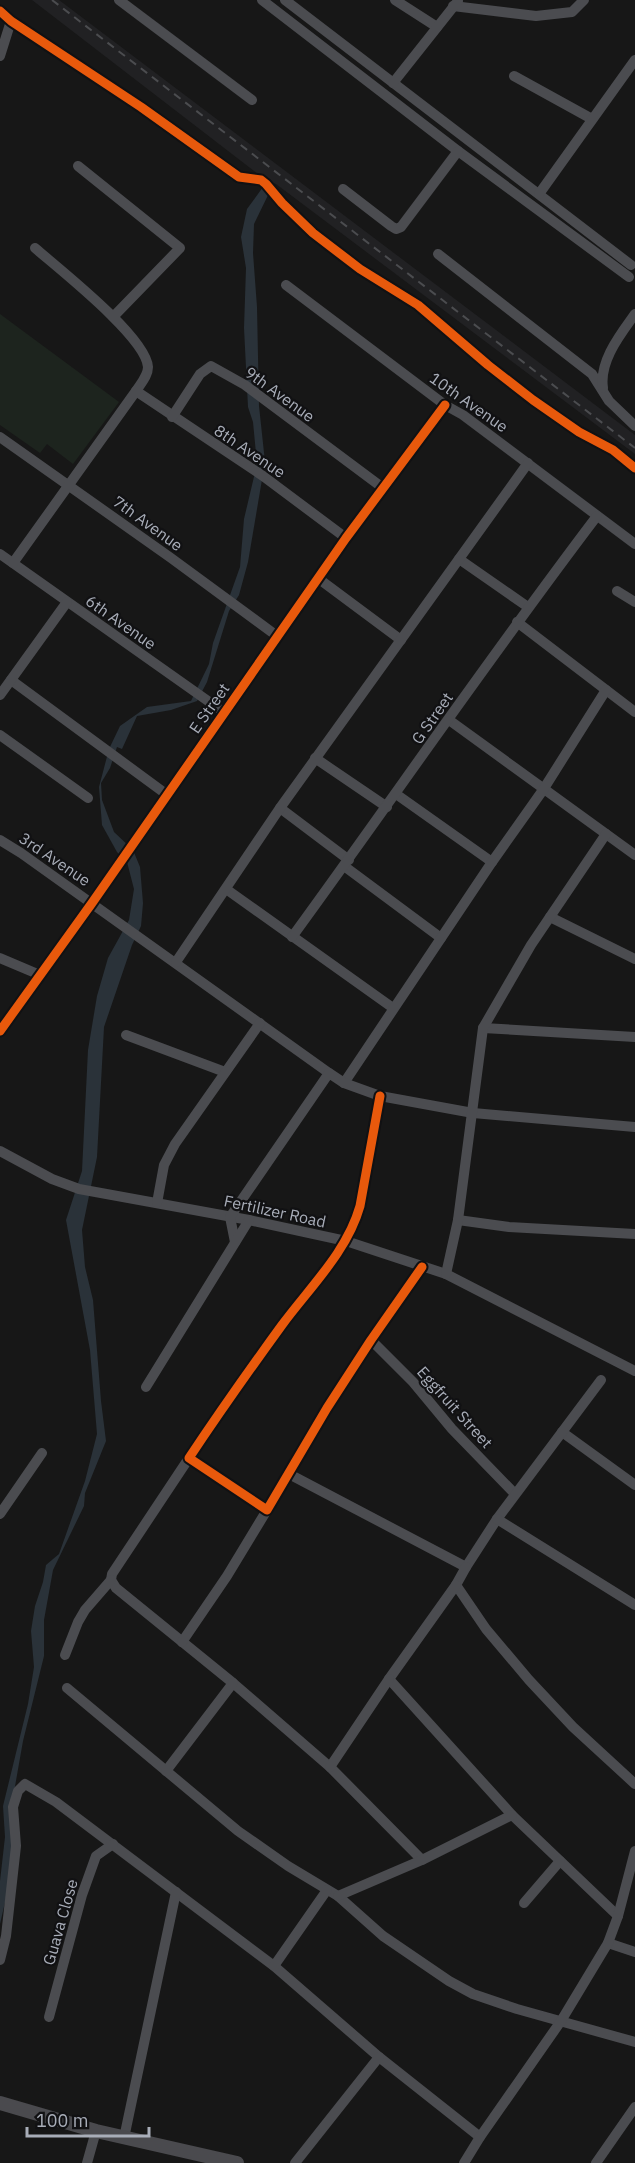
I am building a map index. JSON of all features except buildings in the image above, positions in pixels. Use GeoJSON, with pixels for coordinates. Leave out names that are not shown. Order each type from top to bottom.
{"type":"FeatureCollection","features":[{"type":"Feature","properties":{"kind":"street"},"geometry":{"type":"LineString","coordinates":[[118,0],[252,100]]}},
{"type":"Feature","properties":{"kind":"street"},"geometry":{"type":"LineString","coordinates":[[262,0],[458,151],[632,280]]}},
{"type":"Feature","properties":{"kind":"street"},"geometry":{"type":"LineString","coordinates":[[285,0],[633,263],[628,273],[632,280]]}},
{"type":"Feature","properties":{"kind":"street"},"geometry":{"type":"LineString","coordinates":[[395,0],[437,27]]}},
{"type":"Feature","properties":{"kind":"street"},"geometry":{"type":"LineString","coordinates":[[393,83],[456,3],[536,16],[572,12],[584,0]]}},
{"type":"Feature","properties":{"kind":"street"},"geometry":{"type":"LineString","coordinates":[[0,11],[11,21],[141,107],[239,177],[261,180],[313,233],[360,269],[417,305],[533,400],[579,432],[613,450],[635,468]]}},
{"type":"Feature","properties":{"kind":"street"},"geometry":{"type":"LineString","coordinates":[[0,53],[11,21]]}},
{"type":"Feature","properties":{"kind":"street"},"geometry":{"type":"LineString","coordinates":[[539,194],[635,60]]}},
{"type":"Feature","properties":{"kind":"street"},"geometry":{"type":"LineString","coordinates":[[514,76],[592,119]]}},
{"type":"Feature","properties":{"kind":"street"},"geometry":{"type":"LineString","coordinates":[[343,189],[396,229],[401,227],[458,151]]}},
{"type":"Feature","properties":{"kind":"street"},"geometry":{"type":"LineString","coordinates":[[78,166],[180,248],[114,316]]}},
{"type":"Feature","properties":{"kind":"street"},"geometry":{"type":"LineString","coordinates":[[13,563],[147,375],[148,366],[145,356],[114,316],[35,248]]}},
{"type":"Feature","properties":{"kind":"street"},"geometry":{"type":"LineString","coordinates":[[438,254],[582,365],[592,374],[609,400],[635,426]]}},
{"type":"Feature","properties":{"kind":"street","name":"10th Avenue"},"geometry":{"type":"LineString","coordinates":[[286,285],[635,544]]}},
{"type":"Feature","properties":{"kind":"street"},"geometry":{"type":"LineString","coordinates":[[603,392],[602,377],[606,364],[617,339],[635,314]]}},
{"type":"Feature","properties":{"kind":"street","name":"9th Avenue"},"geometry":{"type":"LineString","coordinates":[[172,417],[200,374],[211,366],[245,385],[383,488]]}},
{"type":"Feature","properties":{"kind":"street","name":"8th Avenue"},"geometry":{"type":"LineString","coordinates":[[136,391],[263,477],[346,538]]}},
{"type":"Feature","properties":{"kind":"street","name":"E Street"},"geometry":{"type":"LineString","coordinates":[[0,1031],[346,538],[445,405]]}},
{"type":"Feature","properties":{"kind":"street","name":"7th Avenue"},"geometry":{"type":"LineString","coordinates":[[0,437],[277,636]]}},
{"type":"Feature","properties":{"kind":"street"},"geometry":{"type":"LineString","coordinates":[[176,962],[315,758],[528,463]]}},
{"type":"Feature","properties":{"kind":"street","name":"G Street"},"geometry":{"type":"LineString","coordinates":[[292,937],[517,622],[597,516]]}},
{"type":"Feature","properties":{"kind":"street","name":"6th Avenue"},"geometry":{"type":"LineString","coordinates":[[0,554],[225,713]]}},
{"type":"Feature","properties":{"kind":"street"},"geometry":{"type":"LineString","coordinates":[[459,559],[528,607]]}},
{"type":"Feature","properties":{"kind":"street"},"geometry":{"type":"LineString","coordinates":[[319,579],[401,640]]}},
{"type":"Feature","properties":{"kind":"street"},"geometry":{"type":"LineString","coordinates":[[618,591],[635,602]]}},
{"type":"Feature","properties":{"kind":"street"},"geometry":{"type":"LineString","coordinates":[[0,695],[67,602]]}},
{"type":"Feature","properties":{"kind":"street"},"geometry":{"type":"LineString","coordinates":[[517,622],[635,712]]}},
{"type":"Feature","properties":{"kind":"street"},"geometry":{"type":"LineString","coordinates":[[11,680],[166,794]]}},
{"type":"Feature","properties":{"kind":"street"},"geometry":{"type":"LineString","coordinates":[[344,1083],[543,790],[606,690]]}},
{"type":"Feature","properties":{"kind":"street"},"geometry":{"type":"LineString","coordinates":[[449,720],[635,855]]}},
{"type":"Feature","properties":{"kind":"street"},"geometry":{"type":"LineString","coordinates":[[0,735],[88,798]]}},
{"type":"Feature","properties":{"kind":"street"},"geometry":{"type":"LineString","coordinates":[[315,758],[387,807]]}},
{"type":"Feature","properties":{"kind":"street"},"geometry":{"type":"LineString","coordinates":[[396,794],[492,862]]}},
{"type":"Feature","properties":{"kind":"street"},"geometry":{"type":"LineString","coordinates":[[280,808],[441,938]]}},
{"type":"Feature","properties":{"kind":"street"},"geometry":{"type":"LineString","coordinates":[[446,1274],[458,1220],[483,1028],[531,945],[606,834]]}},
{"type":"Feature","properties":{"kind":"street","name":"3rd Avenue"},"geometry":{"type":"LineString","coordinates":[[0,840],[176,962],[344,1083],[380,1096],[473,1113],[635,1127]]}},
{"type":"Feature","properties":{"kind":"street"},"geometry":{"type":"LineString","coordinates":[[226,889],[393,1008]]}},
{"type":"Feature","properties":{"kind":"street"},"geometry":{"type":"LineString","coordinates":[[550,917],[635,959]]}},
{"type":"Feature","properties":{"kind":"street"},"geometry":{"type":"LineString","coordinates":[[0,958],[40,975]]}},
{"type":"Feature","properties":{"kind":"street"},"geometry":{"type":"LineString","coordinates":[[157,1203],[164,1165],[175,1144],[260,1023]]}},
{"type":"Feature","properties":{"kind":"street"},"geometry":{"type":"LineString","coordinates":[[483,1028],[635,1037]]}},
{"type":"Feature","properties":{"kind":"street"},"geometry":{"type":"LineString","coordinates":[[126,1035],[225,1072]]}},
{"type":"Feature","properties":{"kind":"street"},"geometry":{"type":"LineString","coordinates":[[235,1242],[230,1217],[329,1073]]}},
{"type":"Feature","properties":{"kind":"street"},"geometry":{"type":"LineString","coordinates":[[65,1655],[85,1610],[111,1580],[112,1574],[189,1458],[282,1325],[346,1241],[360,1206],[380,1096]]}},
{"type":"Feature","properties":{"kind":"street","name":"Fertilizer Road"},"geometry":{"type":"LineString","coordinates":[[0,1151],[52,1179],[79,1189],[249,1220],[346,1241],[446,1274],[635,1371]]}},
{"type":"Feature","properties":{"kind":"street"},"geometry":{"type":"LineString","coordinates":[[146,1387],[249,1220]]}},
{"type":"Feature","properties":{"kind":"street"},"geometry":{"type":"LineString","coordinates":[[458,1220],[509,1227],[635,1234]]}},
{"type":"Feature","properties":{"kind":"street"},"geometry":{"type":"LineString","coordinates":[[182,1642],[227,1576],[327,1408],[422,1267]]}},
{"type":"Feature","properties":{"kind":"street","name":"Eggfruit Street"},"geometry":{"type":"LineString","coordinates":[[371,1340],[413,1382],[452,1429],[515,1494]]}},
{"type":"Feature","properties":{"kind":"street"},"geometry":{"type":"LineString","coordinates":[[330,1767],[456,1585],[496,1519],[601,1380]]}},
{"type":"Feature","properties":{"kind":"street"},"geometry":{"type":"LineString","coordinates":[[562,1432],[635,1485]]}},
{"type":"Feature","properties":{"kind":"street"},"geometry":{"type":"LineString","coordinates":[[0,1514],[42,1453]]}},
{"type":"Feature","properties":{"kind":"street"},"geometry":{"type":"LineString","coordinates":[[189,1458],[267,1510]]}},
{"type":"Feature","properties":{"kind":"street"},"geometry":{"type":"LineString","coordinates":[[289,1474],[466,1567]]}},
{"type":"Feature","properties":{"kind":"street"},"geometry":{"type":"LineString","coordinates":[[496,1519],[635,1605]]}},
{"type":"Feature","properties":{"kind":"street"},"geometry":{"type":"LineString","coordinates":[[111,1580],[116,1588],[233,1683],[330,1767],[422,1860]]}},
{"type":"Feature","properties":{"kind":"street"},"geometry":{"type":"LineString","coordinates":[[456,1585],[486,1629],[529,1680],[573,1727],[635,1784]]}},
{"type":"Feature","properties":{"kind":"street"},"geometry":{"type":"LineString","coordinates":[[389,1679],[512,1815],[618,1916]]}},
{"type":"Feature","properties":{"kind":"street"},"geometry":{"type":"LineString","coordinates":[[166,1771],[233,1683]]}},
{"type":"Feature","properties":{"kind":"street"},"geometry":{"type":"LineString","coordinates":[[67,1688],[238,1831],[288,1866],[338,1896],[383,1936],[449,1981],[473,1994],[517,2009],[635,2042]]}},
{"type":"Feature","properties":{"kind":"street"},"geometry":{"type":"LineString","coordinates":[[0,1960],[6,1936],[16,1846],[13,1807],[18,1791],[25,1784],[48,1797],[113,1844],[274,1966],[379,2057],[480,2136]]}},
{"type":"Feature","properties":{"kind":"street"},"geometry":{"type":"LineString","coordinates":[[338,1896],[422,1860],[512,1815]]}},
{"type":"Feature","properties":{"kind":"street","name":"Guava Close"},"geometry":{"type":"LineString","coordinates":[[49,2017],[82,1895],[96,1856],[113,1844]]}},
{"type":"Feature","properties":{"kind":"street"},"geometry":{"type":"LineString","coordinates":[[464,2163],[480,2136],[561,2020],[608,1943],[618,1916],[635,1851]]}},
{"type":"Feature","properties":{"kind":"street"},"geometry":{"type":"LineString","coordinates":[[524,1903],[560,1861]]}},
{"type":"Feature","properties":{"kind":"street"},"geometry":{"type":"LineString","coordinates":[[274,1966],[327,1890]]}},
{"type":"Feature","properties":{"kind":"street"},"geometry":{"type":"LineString","coordinates":[[124,2138],[176,1892]]}},
{"type":"Feature","properties":{"kind":"street"},"geometry":{"type":"LineString","coordinates":[[608,1943],[635,1952]]}},
{"type":"Feature","properties":{"kind":"street"},"geometry":{"type":"LineString","coordinates":[[295,2163],[379,2057]]}},
{"type":"Feature","properties":{"kind":"street"},"geometry":{"type":"LineString","coordinates":[[0,2103],[96,2131],[237,2163]]}},
{"type":"Feature","properties":{"kind":"street"},"geometry":{"type":"LineString","coordinates":[[596,2163],[635,2107]]}},
{"type":"Feature","properties":{"kind":"street"},"geometry":{"type":"LineString","coordinates":[[87,2163],[96,2131]]}},
{"type":"Feature","properties":{"kind":"shaded area"},"geometry":{"type":"Polygon","coordinates":[[[32,0],[59,0],[635,435],[635,454],[276,184],[267,181],[32,0]]]}},
{"type":"Feature","properties":{"kind":"shaded area"},"geometry":{"type":"Polygon","coordinates":[[[263,187],[270,191],[254,224],[253,253],[257,307],[259,406],[265,462],[248,562],[239,595],[229,611],[207,682],[197,701],[171,710],[137,716],[122,749],[117,747],[110,768],[101,783],[102,800],[114,832],[133,850],[140,867],[143,903],[141,926],[132,945],[104,1027],[97,1157],[82,1230],[85,1267],[93,1300],[106,1441],[85,1493],[84,1506],[53,1570],[44,1620],[44,1656],[23,1741],[11,1809],[12,1850],[0,1924],[0,1881],[5,1837],[3,1806],[28,1704],[34,1667],[31,1631],[35,1606],[46,1565],[59,1554],[85,1481],[97,1434],[90,1350],[66,1220],[82,1171],[88,1050],[97,996],[108,958],[129,920],[134,889],[127,862],[117,852],[102,825],[99,787],[109,749],[120,726],[147,707],[191,701],[209,664],[213,643],[240,567],[244,519],[257,464],[253,422],[248,407],[244,328],[246,268],[241,237],[247,209],[263,187]]]}},
{"type":"Feature","properties":{"kind":"shaded area"},"geometry":{"type":"Polygon","coordinates":[[[0,314],[119,402],[73,464],[47,444],[40,453],[0,425],[0,314]]]}},
{"type":"Feature","properties":{"kind":"railway"},"geometry":{"type":"LineString","coordinates":[[52,0],[635,448]]}},
{"type":"Feature","properties":{"kind":"cycle path"},"geometry":{"type":"LineString","coordinates":[[0,11],[11,21],[141,107],[239,177],[261,180],[313,233],[360,269],[418,305],[533,400],[579,432],[613,450],[635,468]]}},
{"type":"Feature","properties":{"kind":"cycle path"},"geometry":{"type":"LineString","coordinates":[[0,1031],[346,538],[445,405]]}},
{"type":"Feature","properties":{"kind":"cycle path"},"geometry":{"type":"LineString","coordinates":[[380,1096],[360,1206],[346,1239],[327,1268],[258,1358],[189,1458],[267,1510],[327,1408],[422,1267]]}}]}
